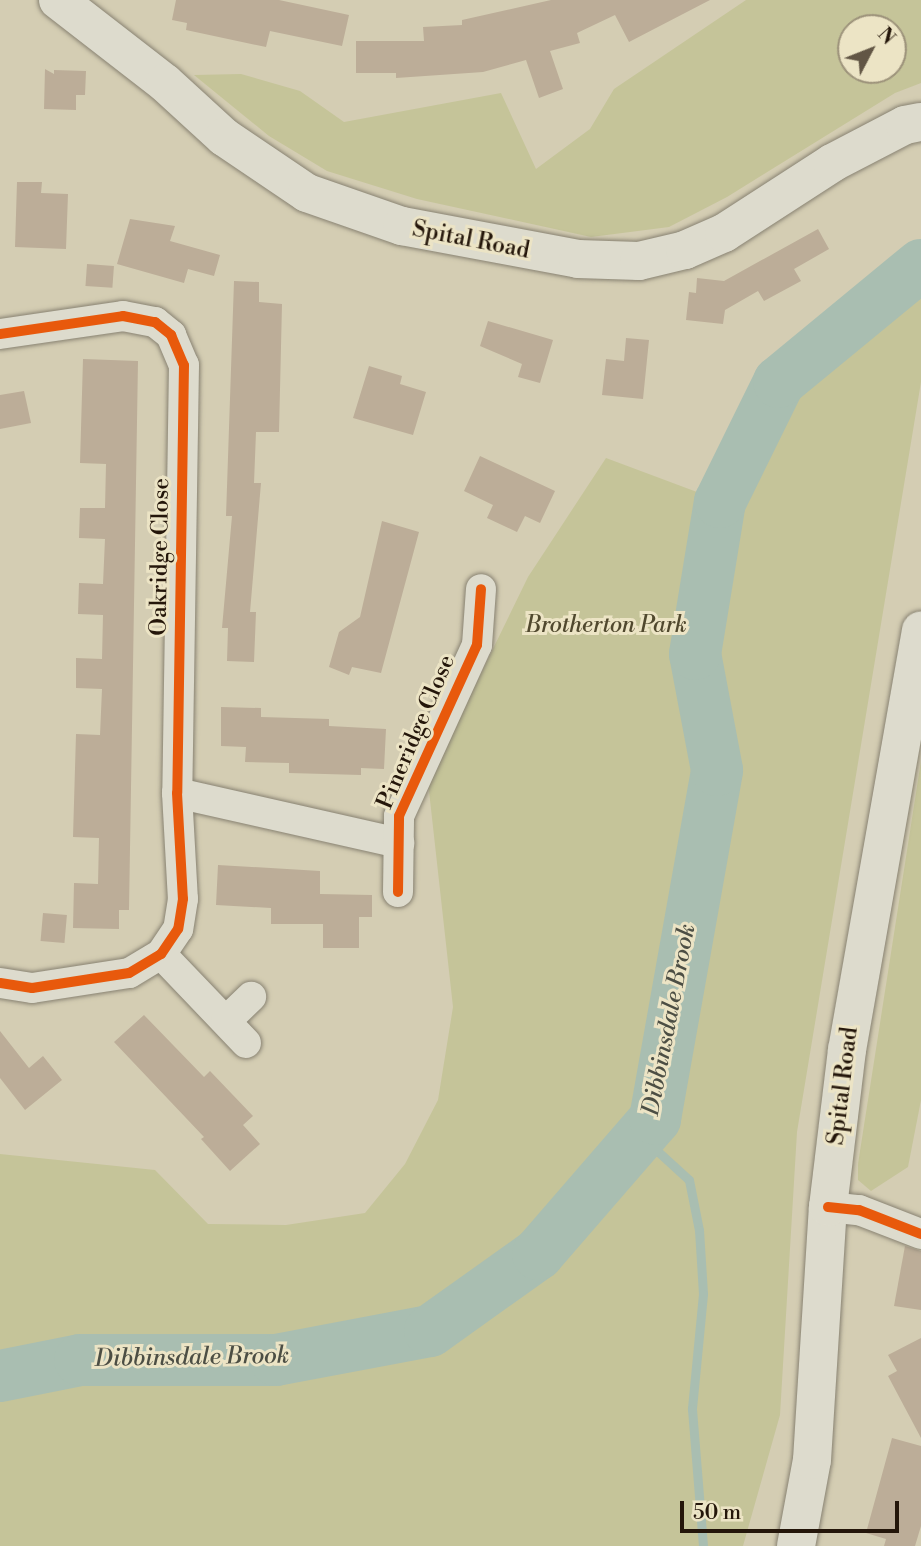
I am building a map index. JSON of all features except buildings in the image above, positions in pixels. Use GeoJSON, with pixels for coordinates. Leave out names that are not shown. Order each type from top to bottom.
{"type":"FeatureCollection","features":[{"type":"Feature","properties":{"kind":"main road","name":"Spital Road"},"geometry":{"type":"LineString","coordinates":[[79,6],[224,137],[307,193],[402,226],[578,259],[639,261],[685,250],[724,233],[832,163],[905,125],[921,122]]}},
{"type":"Feature","properties":{"kind":"main road","name":"Spital Road"},"geometry":{"type":"LineString","coordinates":[[796,1546],[812,1460],[828,1208],[847,1050],[921,630]]}},
{"type":"Feature","properties":{"kind":"street","name":"Oakridge Close"},"geometry":{"type":"LineString","coordinates":[[0,334],[47,324],[134,318],[155,322],[171,335],[184,365],[177,793],[183,899],[178,929],[161,954]]}},
{"type":"Feature","properties":{"kind":"street","name":"Pineridge Close"},"geometry":{"type":"LineString","coordinates":[[398,892],[399,816],[477,645],[481,589]]}},
{"type":"Feature","properties":{"kind":"street","name":"Pineridge Close"},"geometry":{"type":"LineString","coordinates":[[177,793],[398,843]]}},
{"type":"Feature","properties":{"kind":"street"},"geometry":{"type":"LineString","coordinates":[[0,983],[32,988],[92,982],[129,973],[161,954],[246,1043]]}},
{"type":"Feature","properties":{"kind":"street"},"geometry":{"type":"LineString","coordinates":[[226,1021],[251,997]]}},
{"type":"Feature","properties":{"kind":"street"},"geometry":{"type":"LineString","coordinates":[[828,1208],[859,1210],[921,1234]]}},
{"type":"Feature","properties":{"kind":"green space"},"geometry":{"type":"Polygon","coordinates":[[[746,0],[921,0],[921,83],[895,93],[727,197],[669,227],[591,237],[417,199],[327,171],[269,136],[194,75],[241,74],[300,91],[344,122],[501,93],[536,169],[590,129],[614,89],[746,0]]]}},
{"type":"Feature","properties":{"kind":"green space","name":"Brotherton Park"},"geometry":{"type":"Polygon","coordinates":[[[914,271],[921,273],[921,382],[797,1132],[780,1415],[743,1546],[0,1546],[0,1154],[155,1170],[208,1224],[286,1225],[365,1213],[405,1164],[438,1100],[453,1007],[428,782],[528,577],[606,458],[721,501],[779,382],[914,271]]]}},
{"type":"Feature","properties":{"kind":"green space"},"geometry":{"type":"Polygon","coordinates":[[[921,761],[921,1100],[908,1167],[871,1191],[858,1180],[858,1164],[921,761]]]}},
{"type":"Feature","properties":{"kind":"waterway","name":"Dibbinsdale Brook"},"geometry":{"type":"LineString","coordinates":[[0,1376],[80,1360],[276,1360],[430,1331],[538,1254],[655,1119],[717,770],[695,654],[720,502],[779,382],[921,265]]}},
{"type":"Feature","properties":{"kind":"waterway"},"geometry":{"type":"LineString","coordinates":[[641,1136],[689,1180],[699,1230],[703,1294],[692,1409],[703,1546]]}},
{"type":"Feature","properties":{"kind":"cycle path"},"geometry":{"type":"LineString","coordinates":[[0,334],[123,316],[155,322],[171,335],[184,365],[177,793],[183,899],[178,929],[161,954],[129,973],[32,988],[0,983]]}},
{"type":"Feature","properties":{"kind":"cycle path"},"geometry":{"type":"LineString","coordinates":[[398,892],[399,816],[477,645],[481,589]]}},
{"type":"Feature","properties":{"kind":"cycle path"},"geometry":{"type":"LineString","coordinates":[[828,1207],[859,1210],[921,1234]]}}]}
